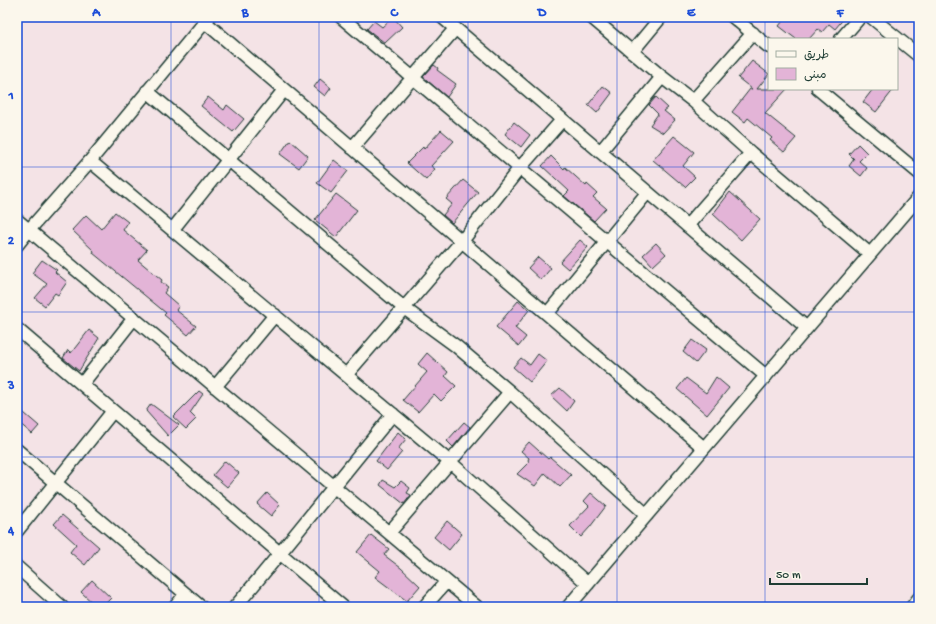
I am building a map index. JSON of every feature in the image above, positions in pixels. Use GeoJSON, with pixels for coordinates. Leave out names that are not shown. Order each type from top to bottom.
{"type":"FeatureCollection","features":[{"type":"Feature","properties":{"kind":"street"},"geometry":{"type":"LineString","coordinates":[[341,17],[519,169],[766,376]]}},
{"type":"Feature","properties":{"kind":"street"},"geometry":{"type":"LineString","coordinates":[[443,17],[455,29],[807,328]]}},
{"type":"Feature","properties":{"kind":"street"},"geometry":{"type":"LineString","coordinates":[[591,17],[662,77],[694,101],[751,153],[870,254]]}},
{"type":"Feature","properties":{"kind":"street"},"geometry":{"type":"LineString","coordinates":[[632,52],[661,17]]}},
{"type":"Feature","properties":{"kind":"street"},"geometry":{"type":"LineString","coordinates":[[733,17],[768,46]]}},
{"type":"Feature","properties":{"kind":"street"},"geometry":{"type":"LineString","coordinates":[[842,38],[860,17]]}},
{"type":"Feature","properties":{"kind":"street"},"geometry":{"type":"LineString","coordinates":[[870,17],[896,38]]}},
{"type":"Feature","properties":{"kind":"street"},"geometry":{"type":"LineString","coordinates":[[17,245],[90,161],[207,20],[284,90],[704,448]]}},
{"type":"Feature","properties":{"kind":"street"},"geometry":{"type":"LineString","coordinates":[[352,148],[455,29]]}},
{"type":"Feature","properties":{"kind":"street"},"geometry":{"type":"LineString","coordinates":[[694,101],[753,33]]}},
{"type":"Feature","properties":{"kind":"street"},"geometry":{"type":"LineString","coordinates":[[898,39],[919,56]]}},
{"type":"Feature","properties":{"kind":"street"},"geometry":{"type":"LineString","coordinates":[[600,152],[662,77]]}},
{"type":"Feature","properties":{"kind":"street"},"geometry":{"type":"LineString","coordinates":[[172,229],[284,90]]}},
{"type":"Feature","properties":{"kind":"street"},"geometry":{"type":"LineString","coordinates":[[819,90],[919,173]]}},
{"type":"Feature","properties":{"kind":"street"},"geometry":{"type":"LineString","coordinates":[[147,91],[404,308],[456,346],[510,392],[647,515]]}},
{"type":"Feature","properties":{"kind":"street"},"geometry":{"type":"LineString","coordinates":[[346,375],[462,241],[519,169],[562,120]]}},
{"type":"Feature","properties":{"kind":"street"},"geometry":{"type":"LineString","coordinates":[[687,226],[751,153]]}},
{"type":"Feature","properties":{"kind":"street"},"geometry":{"type":"LineString","coordinates":[[90,161],[450,462],[588,584]]}},
{"type":"Feature","properties":{"kind":"street"},"geometry":{"type":"LineString","coordinates":[[548,314],[647,193]]}},
{"type":"Feature","properties":{"kind":"street"},"geometry":{"type":"LineString","coordinates":[[568,607],[919,197]]}},
{"type":"Feature","properties":{"kind":"street"},"geometry":{"type":"LineString","coordinates":[[17,220],[477,607]]}},
{"type":"Feature","properties":{"kind":"street"},"geometry":{"type":"LineString","coordinates":[[216,387],[275,315]]}},
{"type":"Feature","properties":{"kind":"street"},"geometry":{"type":"LineString","coordinates":[[82,384],[134,318]]}},
{"type":"Feature","properties":{"kind":"street"},"geometry":{"type":"LineString","coordinates":[[17,329],[343,607]]}},
{"type":"Feature","properties":{"kind":"street"},"geometry":{"type":"LineString","coordinates":[[389,533],[510,392]]}},
{"type":"Feature","properties":{"kind":"street"},"geometry":{"type":"LineString","coordinates":[[17,532],[113,411]]}},
{"type":"Feature","properties":{"kind":"street"},"geometry":{"type":"LineString","coordinates":[[235,607],[280,554],[333,486],[393,414]]}},
{"type":"Feature","properties":{"kind":"street"},"geometry":{"type":"LineString","coordinates":[[17,450],[201,607]]}},
{"type":"Feature","properties":{"kind":"street"},"geometry":{"type":"LineString","coordinates":[[17,567],[62,607]]}},
{"type":"Feature","properties":{"kind":"street"},"geometry":{"type":"LineString","coordinates":[[424,607],[446,582]]}},
{"type":"Feature","properties":{"kind":"street"},"geometry":{"type":"LineString","coordinates":[[175,607],[186,594]]}},
{"type":"Feature","properties":{"kind":"street"},"geometry":{"type":"LineString","coordinates":[[912,607],[919,598]]}},
{"type":"Feature","properties":{"kind":"building"},"geometry":{"type":"Polygon","coordinates":[[[393,17],[402,27],[385,43],[367,29],[374,21],[382,27],[393,17]]]}},
{"type":"Feature","properties":{"kind":"building"},"geometry":{"type":"Polygon","coordinates":[[[786,17],[845,17],[835,29],[829,24],[822,32],[818,29],[810,38],[795,38],[779,26],[786,17]]]}},
{"type":"Feature","properties":{"kind":"building"},"geometry":{"type":"Polygon","coordinates":[[[752,61],[768,73],[757,89],[786,90],[765,113],[796,138],[784,152],[770,140],[772,138],[748,118],[745,122],[732,112],[750,89],[752,89],[738,78],[752,61]]]}},
{"type":"Feature","properties":{"kind":"building"},"geometry":{"type":"Polygon","coordinates":[[[434,65],[438,68],[437,70],[456,84],[447,97],[423,77],[434,65]]]}},
{"type":"Feature","properties":{"kind":"building"},"geometry":{"type":"Polygon","coordinates":[[[320,79],[331,88],[325,96],[314,87],[320,79]]]}},
{"type":"Feature","properties":{"kind":"building"},"geometry":{"type":"Polygon","coordinates":[[[603,86],[612,93],[597,113],[588,105],[603,86]]]}},
{"type":"Feature","properties":{"kind":"building"},"geometry":{"type":"Polygon","coordinates":[[[872,90],[893,90],[876,112],[863,102],[872,90]]]}},
{"type":"Feature","properties":{"kind":"building"},"geometry":{"type":"Polygon","coordinates":[[[208,97],[224,110],[227,105],[244,119],[233,132],[201,106],[208,97]]]}},
{"type":"Feature","properties":{"kind":"building"},"geometry":{"type":"Polygon","coordinates":[[[656,97],[668,108],[664,111],[675,120],[663,133],[650,125],[658,114],[649,105],[656,97]]]}},
{"type":"Feature","properties":{"kind":"building"},"geometry":{"type":"Polygon","coordinates":[[[514,122],[530,135],[521,147],[505,134],[514,122]]]}},
{"type":"Feature","properties":{"kind":"building"},"geometry":{"type":"Polygon","coordinates":[[[441,130],[454,141],[431,166],[435,169],[426,180],[407,163],[423,147],[424,149],[441,130]]]}},
{"type":"Feature","properties":{"kind":"building"},"geometry":{"type":"Polygon","coordinates":[[[674,136],[694,152],[683,166],[695,177],[685,187],[653,160],[674,136]]]}},
{"type":"Feature","properties":{"kind":"building"},"geometry":{"type":"Polygon","coordinates":[[[290,140],[308,156],[299,168],[280,154],[290,140]]]}},
{"type":"Feature","properties":{"kind":"building"},"geometry":{"type":"Polygon","coordinates":[[[858,144],[867,153],[859,161],[867,168],[861,176],[849,166],[854,159],[849,154],[858,144]]]}},
{"type":"Feature","properties":{"kind":"building"},"geometry":{"type":"Polygon","coordinates":[[[551,156],[564,169],[565,167],[586,186],[587,184],[597,193],[593,197],[606,208],[594,221],[564,196],[569,191],[542,166],[551,156]]]}},
{"type":"Feature","properties":{"kind":"building"},"geometry":{"type":"Polygon","coordinates":[[[334,160],[348,171],[331,193],[317,183],[334,160]]]}},
{"type":"Feature","properties":{"kind":"building"},"geometry":{"type":"Polygon","coordinates":[[[463,180],[478,192],[452,223],[443,215],[452,204],[446,199],[463,180]]]}},
{"type":"Feature","properties":{"kind":"building"},"geometry":{"type":"Polygon","coordinates":[[[730,192],[760,219],[741,240],[713,214],[730,192]]]}},
{"type":"Feature","properties":{"kind":"building"},"geometry":{"type":"Polygon","coordinates":[[[336,194],[357,210],[336,237],[315,220],[336,194]]]}},
{"type":"Feature","properties":{"kind":"building"},"geometry":{"type":"Polygon","coordinates":[[[115,212],[128,222],[123,230],[147,250],[138,260],[162,280],[161,282],[168,287],[164,293],[179,306],[176,310],[196,326],[188,335],[164,315],[166,313],[93,253],[94,251],[72,230],[86,215],[101,229],[115,212]]]}},
{"type":"Feature","properties":{"kind":"building"},"geometry":{"type":"Polygon","coordinates":[[[580,240],[588,247],[568,269],[560,262],[580,240]]]}},
{"type":"Feature","properties":{"kind":"building"},"geometry":{"type":"Polygon","coordinates":[[[656,243],[666,254],[653,266],[643,255],[656,243]]]}},
{"type":"Feature","properties":{"kind":"building"},"geometry":{"type":"Polygon","coordinates":[[[538,257],[551,268],[541,280],[528,268],[538,257]]]}},
{"type":"Feature","properties":{"kind":"building"},"geometry":{"type":"Polygon","coordinates":[[[42,260],[57,270],[55,272],[67,282],[58,295],[55,293],[45,306],[35,298],[47,284],[32,273],[42,260]]]}},
{"type":"Feature","properties":{"kind":"building"},"geometry":{"type":"Polygon","coordinates":[[[518,301],[529,310],[515,328],[526,337],[519,346],[496,327],[518,301]]]}},
{"type":"Feature","properties":{"kind":"building"},"geometry":{"type":"Polygon","coordinates":[[[89,330],[99,338],[79,371],[63,358],[68,350],[71,353],[89,330]]]}},
{"type":"Feature","properties":{"kind":"building"},"geometry":{"type":"Polygon","coordinates":[[[692,340],[706,350],[696,363],[683,352],[692,340]]]}},
{"type":"Feature","properties":{"kind":"building"},"geometry":{"type":"Polygon","coordinates":[[[427,353],[448,372],[445,376],[456,386],[441,401],[434,394],[418,412],[403,400],[427,372],[418,364],[427,353]]]}},
{"type":"Feature","properties":{"kind":"building"},"geometry":{"type":"Polygon","coordinates":[[[538,354],[547,361],[530,382],[513,367],[521,358],[530,365],[538,354]]]}},
{"type":"Feature","properties":{"kind":"building"},"geometry":{"type":"Polygon","coordinates":[[[716,377],[729,388],[707,415],[677,389],[686,378],[706,393],[716,377]]]}},
{"type":"Feature","properties":{"kind":"building"},"geometry":{"type":"Polygon","coordinates":[[[560,388],[574,401],[567,411],[551,396],[560,388]]]}},
{"type":"Feature","properties":{"kind":"building"},"geometry":{"type":"Polygon","coordinates":[[[199,391],[203,394],[190,413],[196,419],[186,429],[173,417],[199,391]]]}},
{"type":"Feature","properties":{"kind":"building"},"geometry":{"type":"Polygon","coordinates":[[[151,404],[179,425],[168,436],[146,411],[151,404]]]}},
{"type":"Feature","properties":{"kind":"building"},"geometry":{"type":"Polygon","coordinates":[[[17,407],[39,426],[32,434],[17,421],[17,407]]]}},
{"type":"Feature","properties":{"kind":"building"},"geometry":{"type":"Polygon","coordinates":[[[464,422],[470,427],[453,447],[447,441],[464,422]]]}},
{"type":"Feature","properties":{"kind":"building"},"geometry":{"type":"Polygon","coordinates":[[[398,432],[406,439],[398,449],[402,452],[387,470],[376,461],[398,432]]]}},
{"type":"Feature","properties":{"kind":"building"},"geometry":{"type":"Polygon","coordinates":[[[529,442],[548,459],[550,457],[571,475],[560,487],[545,473],[535,486],[517,474],[529,462],[529,458],[521,451],[529,442]]]}},
{"type":"Feature","properties":{"kind":"building"},"geometry":{"type":"Polygon","coordinates":[[[225,461],[239,473],[227,487],[213,475],[225,461]]]}},
{"type":"Feature","properties":{"kind":"building"},"geometry":{"type":"Polygon","coordinates":[[[383,480],[395,487],[401,481],[410,488],[407,493],[411,495],[404,504],[380,485],[383,480]]]}},
{"type":"Feature","properties":{"kind":"building"},"geometry":{"type":"Polygon","coordinates":[[[267,493],[280,505],[271,516],[257,504],[267,493]]]}},
{"type":"Feature","properties":{"kind":"building"},"geometry":{"type":"Polygon","coordinates":[[[591,493],[606,506],[581,537],[570,526],[589,506],[584,501],[591,493]]]}},
{"type":"Feature","properties":{"kind":"building"},"geometry":{"type":"Polygon","coordinates":[[[62,515],[99,547],[85,565],[70,552],[76,544],[54,524],[62,515]]]}},
{"type":"Feature","properties":{"kind":"building"},"geometry":{"type":"Polygon","coordinates":[[[447,521],[462,534],[449,550],[434,537],[447,521]]]}},
{"type":"Feature","properties":{"kind":"building"},"geometry":{"type":"Polygon","coordinates":[[[371,535],[389,549],[384,555],[401,568],[420,586],[407,601],[375,577],[380,571],[357,552],[371,535]]]}},
{"type":"Feature","properties":{"kind":"building"},"geometry":{"type":"Polygon","coordinates":[[[92,580],[111,598],[102,607],[97,607],[81,592],[92,580]]]}}]}
